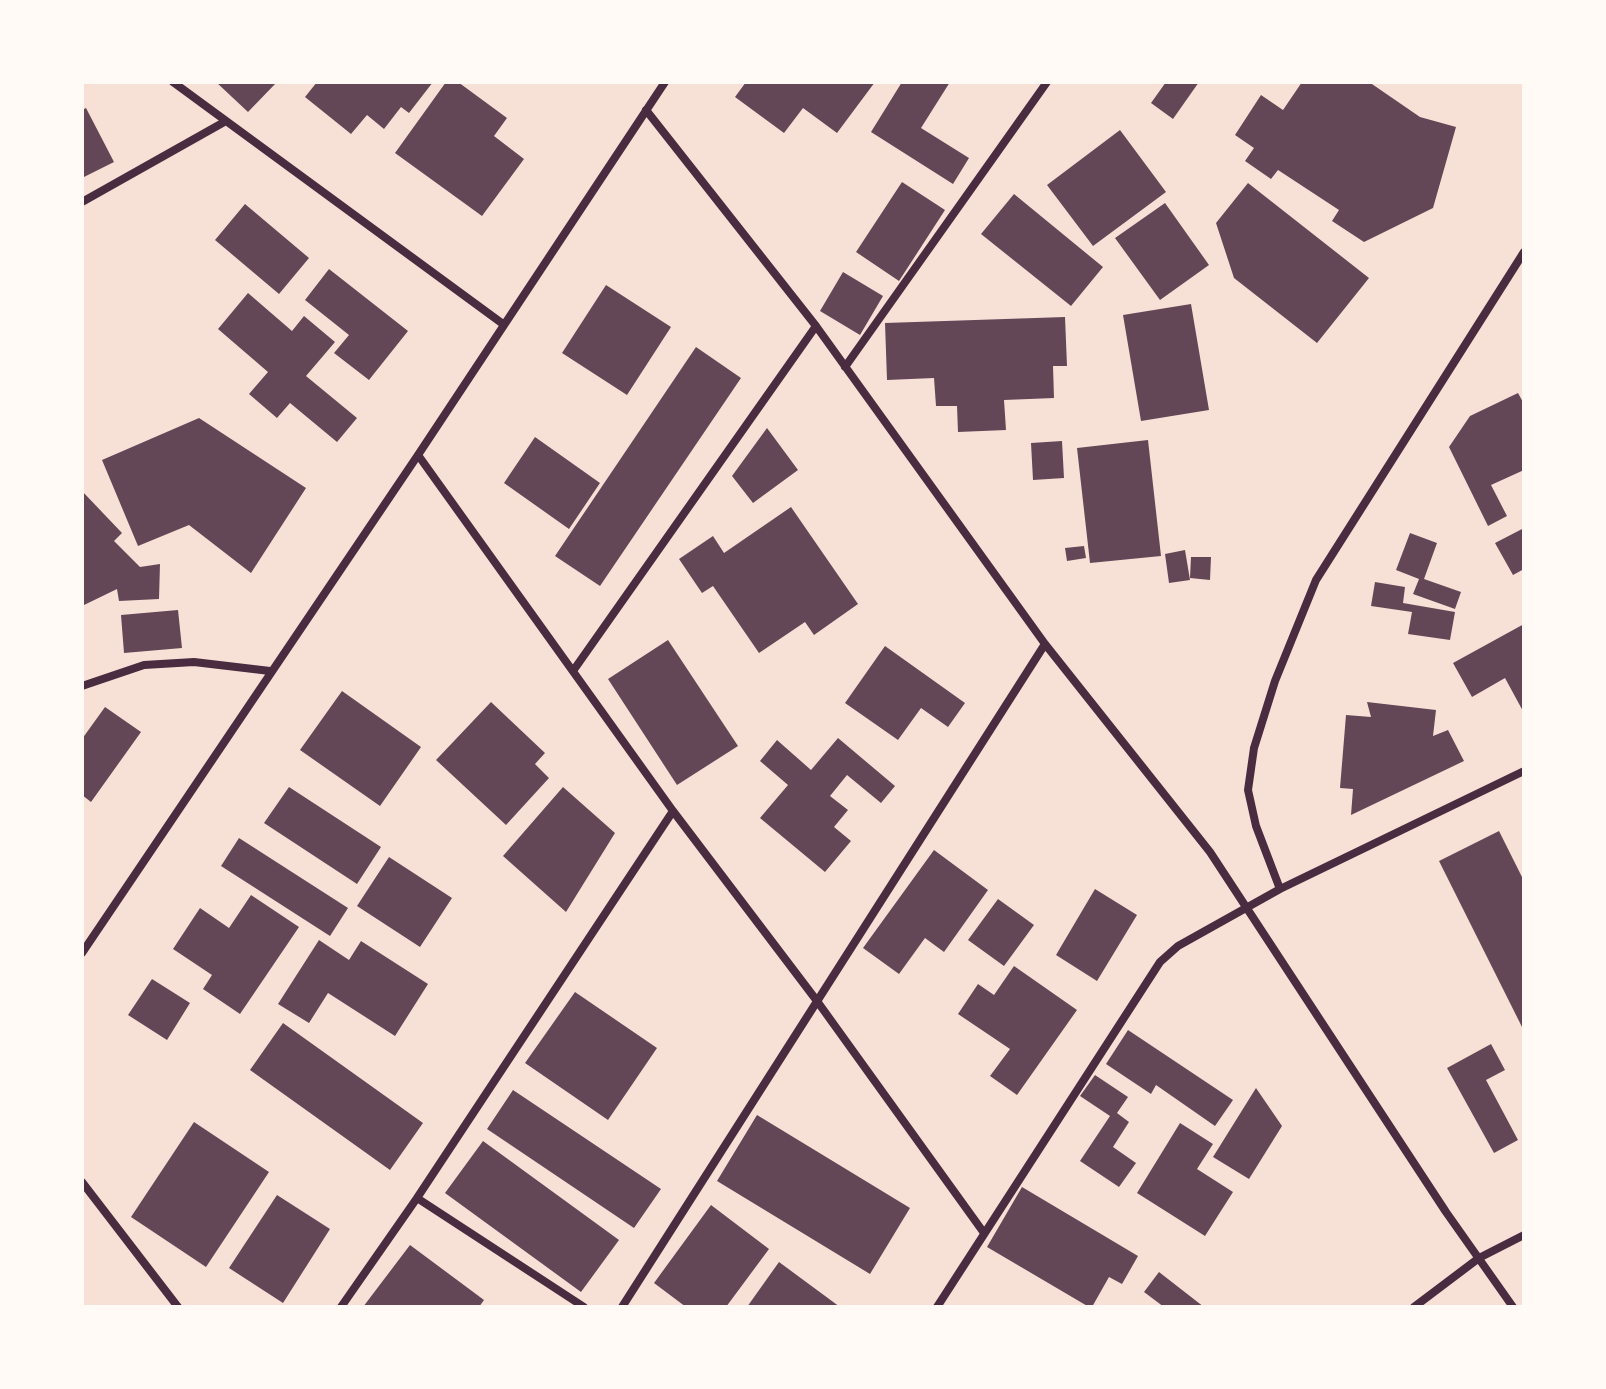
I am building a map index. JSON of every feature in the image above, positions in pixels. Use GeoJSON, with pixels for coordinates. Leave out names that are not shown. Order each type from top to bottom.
{"type":"FeatureCollection","features":[{"type":"Feature","properties":{"kind":"street"},"geometry":{"type":"LineString","coordinates":[[173,82],[503,324]]}},
{"type":"Feature","properties":{"kind":"street"},"geometry":{"type":"LineString","coordinates":[[82,953],[665,82]]}},
{"type":"Feature","properties":{"kind":"street"},"geometry":{"type":"LineString","coordinates":[[845,367],[1047,82]]}},
{"type":"Feature","properties":{"kind":"street"},"geometry":{"type":"LineString","coordinates":[[646,110],[816,326],[1045,644],[1210,852],[1446,1212],[1513,1307]]}},
{"type":"Feature","properties":{"kind":"street"},"geometry":{"type":"LineString","coordinates":[[82,202],[226,121]]}},
{"type":"Feature","properties":{"kind":"street"},"geometry":{"type":"LineString","coordinates":[[1280,889],[1256,826],[1248,790],[1254,748],[1275,681],[1316,580],[1523,258]]}},
{"type":"Feature","properties":{"kind":"street"},"geometry":{"type":"LineString","coordinates":[[573,671],[816,326]]}},
{"type":"Feature","properties":{"kind":"street"},"geometry":{"type":"LineString","coordinates":[[418,455],[673,811],[817,1001],[984,1233]]}},
{"type":"Feature","properties":{"kind":"street"},"geometry":{"type":"LineString","coordinates":[[622,1307],[1045,644]]}},
{"type":"Feature","properties":{"kind":"street"},"geometry":{"type":"LineString","coordinates":[[82,686],[144,665],[194,662],[270,671]]}},
{"type":"Feature","properties":{"kind":"street"},"geometry":{"type":"LineString","coordinates":[[937,1307],[1160,962],[1178,946],[1280,889],[1524,771]]}},
{"type":"Feature","properties":{"kind":"street"},"geometry":{"type":"LineString","coordinates":[[341,1307],[417,1198],[673,811]]}},
{"type":"Feature","properties":{"kind":"street"},"geometry":{"type":"LineString","coordinates":[[82,1182],[178,1307]]}},
{"type":"Feature","properties":{"kind":"street"},"geometry":{"type":"LineString","coordinates":[[417,1198],[584,1307]]}},
{"type":"Feature","properties":{"kind":"street"},"geometry":{"type":"LineString","coordinates":[[1414,1307],[1479,1258],[1524,1235]]}},
{"type":"Feature","properties":{"kind":"building"},"geometry":{"type":"Polygon","coordinates":[[[216,82],[277,82],[248,112],[216,82]]]}},
{"type":"Feature","properties":{"kind":"building"},"geometry":{"type":"Polygon","coordinates":[[[317,82],[433,82],[409,113],[401,107],[384,129],[367,115],[351,134],[305,97],[317,82]]]}},
{"type":"Feature","properties":{"kind":"building"},"geometry":{"type":"Polygon","coordinates":[[[446,82],[458,82],[507,118],[494,136],[524,159],[482,216],[395,153],[446,82]]]}},
{"type":"Feature","properties":{"kind":"building"},"geometry":{"type":"Polygon","coordinates":[[[746,82],[875,82],[837,133],[803,108],[784,133],[735,97],[746,82]]]}},
{"type":"Feature","properties":{"kind":"building"},"geometry":{"type":"Polygon","coordinates":[[[902,82],[950,82],[921,128],[969,158],[953,184],[871,132],[902,82]]]}},
{"type":"Feature","properties":{"kind":"building"},"geometry":{"type":"Polygon","coordinates":[[[1166,82],[1199,82],[1173,119],[1151,103],[1166,82]]]}},
{"type":"Feature","properties":{"kind":"building"},"geometry":{"type":"Polygon","coordinates":[[[1302,82],[1369,82],[1420,117],[1456,127],[1433,208],[1364,242],[1332,221],[1339,210],[1278,170],[1271,179],[1245,161],[1254,148],[1235,135],[1261,95],[1283,110],[1302,82]]]}},
{"type":"Feature","properties":{"kind":"building"},"geometry":{"type":"Polygon","coordinates":[[[86,108],[114,162],[82,178],[82,110],[86,108]]]}},
{"type":"Feature","properties":{"kind":"building"},"geometry":{"type":"Polygon","coordinates":[[[1120,130],[1166,192],[1093,246],[1047,185],[1120,130]]]}},
{"type":"Feature","properties":{"kind":"building"},"geometry":{"type":"Polygon","coordinates":[[[902,182],[945,210],[899,281],[856,252],[902,182]]]}},
{"type":"Feature","properties":{"kind":"building"},"geometry":{"type":"Polygon","coordinates":[[[1248,183],[1369,278],[1317,343],[1234,278],[1216,223],[1248,183]]]}},
{"type":"Feature","properties":{"kind":"building"},"geometry":{"type":"Polygon","coordinates":[[[1014,194],[1103,267],[1071,306],[981,234],[1014,194]]]}},
{"type":"Feature","properties":{"kind":"building"},"geometry":{"type":"Polygon","coordinates":[[[1165,203],[1209,265],[1160,300],[1115,238],[1165,203]]]}},
{"type":"Feature","properties":{"kind":"building"},"geometry":{"type":"Polygon","coordinates":[[[245,204],[309,258],[279,294],[215,240],[245,204]]]}},
{"type":"Feature","properties":{"kind":"building"},"geometry":{"type":"Polygon","coordinates":[[[329,269],[408,331],[369,380],[334,353],[349,335],[305,300],[329,269]]]}},
{"type":"Feature","properties":{"kind":"building"},"geometry":{"type":"Polygon","coordinates":[[[843,272],[883,296],[860,335],[820,311],[843,272]]]}},
{"type":"Feature","properties":{"kind":"building"},"geometry":{"type":"Polygon","coordinates":[[[606,285],[671,327],[627,395],[562,353],[606,285]]]}},
{"type":"Feature","properties":{"kind":"building"},"geometry":{"type":"Polygon","coordinates":[[[248,293],[292,331],[304,316],[335,342],[306,376],[357,418],[337,442],[290,403],[277,418],[249,394],[268,372],[218,329],[248,293]]]}},
{"type":"Feature","properties":{"kind":"building"},"geometry":{"type":"Polygon","coordinates":[[[1191,304],[1209,410],[1141,421],[1123,315],[1191,304]]]}},
{"type":"Feature","properties":{"kind":"building"},"geometry":{"type":"Polygon","coordinates":[[[1065,317],[1067,366],[1053,366],[1054,398],[1004,400],[1006,430],[958,432],[957,406],[936,406],[934,378],[887,380],[885,323],[1065,317]]]}},
{"type":"Feature","properties":{"kind":"building"},"geometry":{"type":"Polygon","coordinates":[[[696,347],[741,378],[600,586],[555,556],[696,347]]]}},
{"type":"Feature","properties":{"kind":"building"},"geometry":{"type":"Polygon","coordinates":[[[1518,393],[1524,404],[1524,470],[1491,485],[1507,516],[1488,526],[1449,447],[1470,416],[1518,393]]]}},
{"type":"Feature","properties":{"kind":"building"},"geometry":{"type":"Polygon","coordinates":[[[199,418],[306,488],[251,573],[189,525],[138,546],[102,460],[199,418]]]}},
{"type":"Feature","properties":{"kind":"building"},"geometry":{"type":"Polygon","coordinates":[[[767,428],[798,470],[753,503],[732,476],[767,428]]]}},
{"type":"Feature","properties":{"kind":"building"},"geometry":{"type":"Polygon","coordinates":[[[535,437],[600,483],[569,529],[504,483],[535,437]]]}},
{"type":"Feature","properties":{"kind":"building"},"geometry":{"type":"Polygon","coordinates":[[[1148,440],[1161,556],[1090,563],[1077,448],[1148,440]]]}},
{"type":"Feature","properties":{"kind":"building"},"geometry":{"type":"Polygon","coordinates":[[[1062,441],[1064,478],[1033,480],[1031,443],[1062,441]]]}},
{"type":"Feature","properties":{"kind":"building"},"geometry":{"type":"Polygon","coordinates":[[[82,491],[122,533],[114,541],[140,567],[160,564],[159,599],[119,601],[117,589],[82,606],[82,491]]]}},
{"type":"Feature","properties":{"kind":"building"},"geometry":{"type":"Polygon","coordinates":[[[791,507],[858,604],[814,635],[805,622],[759,653],[713,586],[702,593],[679,559],[713,536],[724,553],[791,507]]]}},
{"type":"Feature","properties":{"kind":"building"},"geometry":{"type":"Polygon","coordinates":[[[1524,528],[1524,569],[1513,575],[1495,543],[1524,528]]]}},
{"type":"Feature","properties":{"kind":"building"},"geometry":{"type":"Polygon","coordinates":[[[1410,533],[1437,543],[1424,579],[1461,592],[1455,609],[1413,594],[1419,579],[1396,570],[1410,533]]]}},
{"type":"Feature","properties":{"kind":"building"},"geometry":{"type":"Polygon","coordinates":[[[1084,546],[1086,558],[1067,561],[1065,548],[1084,546]]]}},
{"type":"Feature","properties":{"kind":"building"},"geometry":{"type":"Polygon","coordinates":[[[1185,550],[1190,580],[1169,583],[1165,554],[1185,550]]]}},
{"type":"Feature","properties":{"kind":"building"},"geometry":{"type":"Polygon","coordinates":[[[1191,557],[1211,557],[1210,580],[1190,578],[1191,557]]]}},
{"type":"Feature","properties":{"kind":"building"},"geometry":{"type":"Polygon","coordinates":[[[1375,582],[1405,587],[1403,603],[1455,612],[1450,640],[1408,634],[1412,612],[1371,606],[1375,582]]]}},
{"type":"Feature","properties":{"kind":"building"},"geometry":{"type":"Polygon","coordinates":[[[178,610],[182,648],[124,653],[121,615],[178,610]]]}},
{"type":"Feature","properties":{"kind":"building"},"geometry":{"type":"Polygon","coordinates":[[[1524,624],[1524,713],[1505,678],[1472,697],[1453,663],[1524,624]]]}},
{"type":"Feature","properties":{"kind":"building"},"geometry":{"type":"Polygon","coordinates":[[[668,640],[738,746],[677,785],[608,679],[668,640]]]}},
{"type":"Feature","properties":{"kind":"building"},"geometry":{"type":"Polygon","coordinates":[[[885,646],[965,703],[948,727],[921,708],[898,740],[845,703],[885,646]]]}},
{"type":"Feature","properties":{"kind":"building"},"geometry":{"type":"Polygon","coordinates":[[[342,691],[421,747],[380,806],[300,750],[342,691]]]}},
{"type":"Feature","properties":{"kind":"building"},"geometry":{"type":"Polygon","coordinates":[[[491,702],[545,753],[535,764],[549,778],[506,825],[436,760],[491,702]]]}},
{"type":"Feature","properties":{"kind":"building"},"geometry":{"type":"Polygon","coordinates":[[[1367,702],[1436,710],[1433,736],[1448,730],[1464,761],[1351,815],[1353,789],[1340,788],[1346,715],[1371,717],[1367,702]]]}},
{"type":"Feature","properties":{"kind":"building"},"geometry":{"type":"Polygon","coordinates":[[[105,707],[141,732],[91,802],[82,795],[82,739],[105,707]]]}},
{"type":"Feature","properties":{"kind":"building"},"geometry":{"type":"Polygon","coordinates":[[[838,738],[895,786],[881,803],[847,775],[830,796],[848,810],[834,827],[851,841],[825,872],[760,818],[788,785],[760,761],[777,740],[811,770],[838,738]]]}},
{"type":"Feature","properties":{"kind":"building"},"geometry":{"type":"Polygon","coordinates":[[[289,787],[381,847],[357,884],[264,823],[289,787]]]}},
{"type":"Feature","properties":{"kind":"building"},"geometry":{"type":"Polygon","coordinates":[[[563,787],[615,833],[566,912],[503,856],[563,787]]]}},
{"type":"Feature","properties":{"kind":"building"},"geometry":{"type":"Polygon","coordinates":[[[1499,831],[1524,881],[1524,1031],[1439,861],[1499,831]]]}},
{"type":"Feature","properties":{"kind":"building"},"geometry":{"type":"Polygon","coordinates":[[[239,838],[348,908],[330,936],[221,866],[239,838]]]}},
{"type":"Feature","properties":{"kind":"building"},"geometry":{"type":"Polygon","coordinates":[[[934,850],[988,890],[944,952],[925,938],[899,974],[863,948],[934,850]]]}},
{"type":"Feature","properties":{"kind":"building"},"geometry":{"type":"Polygon","coordinates":[[[389,857],[452,898],[420,947],[357,906],[389,857]]]}},
{"type":"Feature","properties":{"kind":"building"},"geometry":{"type":"Polygon","coordinates":[[[1095,889],[1137,915],[1097,981],[1056,955],[1095,889]]]}},
{"type":"Feature","properties":{"kind":"building"},"geometry":{"type":"Polygon","coordinates":[[[251,895],[299,927],[240,1014],[203,989],[212,975],[173,949],[200,908],[229,928],[251,895]]]}},
{"type":"Feature","properties":{"kind":"building"},"geometry":{"type":"Polygon","coordinates":[[[998,899],[1034,925],[1004,966],[968,940],[998,899]]]}},
{"type":"Feature","properties":{"kind":"building"},"geometry":{"type":"Polygon","coordinates":[[[319,940],[349,960],[361,941],[428,984],[395,1036],[328,993],[309,1023],[278,1004],[319,940]]]}},
{"type":"Feature","properties":{"kind":"building"},"geometry":{"type":"Polygon","coordinates":[[[1014,966],[1077,1010],[1017,1095],[990,1076],[1010,1049],[958,1014],[978,984],[994,995],[1014,966]]]}},
{"type":"Feature","properties":{"kind":"building"},"geometry":{"type":"Polygon","coordinates":[[[152,979],[190,1003],[167,1040],[128,1015],[152,979]]]}},
{"type":"Feature","properties":{"kind":"building"},"geometry":{"type":"Polygon","coordinates":[[[575,992],[657,1048],[608,1120],[525,1063],[575,992]]]}},
{"type":"Feature","properties":{"kind":"building"},"geometry":{"type":"Polygon","coordinates":[[[283,1023],[423,1123],[390,1170],[250,1070],[283,1023]]]}},
{"type":"Feature","properties":{"kind":"building"},"geometry":{"type":"Polygon","coordinates":[[[1128,1030],[1233,1100],[1215,1126],[1156,1085],[1151,1094],[1106,1064],[1128,1030]]]}},
{"type":"Feature","properties":{"kind":"building"},"geometry":{"type":"Polygon","coordinates":[[[1491,1044],[1505,1070],[1486,1080],[1518,1140],[1494,1153],[1447,1068],[1491,1044]]]}},
{"type":"Feature","properties":{"kind":"building"},"geometry":{"type":"Polygon","coordinates":[[[1095,1075],[1128,1097],[1117,1113],[1129,1122],[1113,1147],[1136,1163],[1119,1187],[1080,1161],[1110,1116],[1080,1096],[1095,1075]]]}},
{"type":"Feature","properties":{"kind":"building"},"geometry":{"type":"Polygon","coordinates":[[[1256,1088],[1282,1126],[1249,1179],[1213,1157],[1256,1088]]]}},
{"type":"Feature","properties":{"kind":"building"},"geometry":{"type":"Polygon","coordinates":[[[513,1090],[661,1189],[634,1228],[487,1129],[513,1090]]]}},
{"type":"Feature","properties":{"kind":"building"},"geometry":{"type":"Polygon","coordinates":[[[757,1115],[910,1208],[870,1274],[717,1181],[757,1115]]]}},
{"type":"Feature","properties":{"kind":"building"},"geometry":{"type":"Polygon","coordinates":[[[194,1122],[269,1172],[206,1267],[131,1217],[194,1122]]]}},
{"type":"Feature","properties":{"kind":"building"},"geometry":{"type":"Polygon","coordinates":[[[1180,1123],[1213,1144],[1197,1169],[1233,1192],[1205,1236],[1137,1193],[1180,1123]]]}},
{"type":"Feature","properties":{"kind":"building"},"geometry":{"type":"Polygon","coordinates":[[[483,1141],[619,1240],[581,1292],[445,1193],[483,1141]]]}},
{"type":"Feature","properties":{"kind":"building"},"geometry":{"type":"Polygon","coordinates":[[[1022,1187],[1138,1256],[1122,1284],[1109,1277],[1092,1307],[1089,1307],[987,1247],[1022,1187]]]}},
{"type":"Feature","properties":{"kind":"building"},"geometry":{"type":"Polygon","coordinates":[[[277,1195],[330,1229],[283,1303],[229,1268],[277,1195]]]}},
{"type":"Feature","properties":{"kind":"building"},"geometry":{"type":"Polygon","coordinates":[[[711,1205],[769,1249],[726,1307],[686,1307],[654,1283],[711,1205]]]}},
{"type":"Feature","properties":{"kind":"building"},"geometry":{"type":"Polygon","coordinates":[[[410,1245],[484,1300],[479,1307],[363,1307],[410,1245]]]}},
{"type":"Feature","properties":{"kind":"building"},"geometry":{"type":"Polygon","coordinates":[[[779,1262],[840,1307],[747,1307],[779,1262]]]}},
{"type":"Feature","properties":{"kind":"building"},"geometry":{"type":"Polygon","coordinates":[[[1159,1272],[1204,1307],[1164,1307],[1144,1292],[1159,1272]]]}}]}
